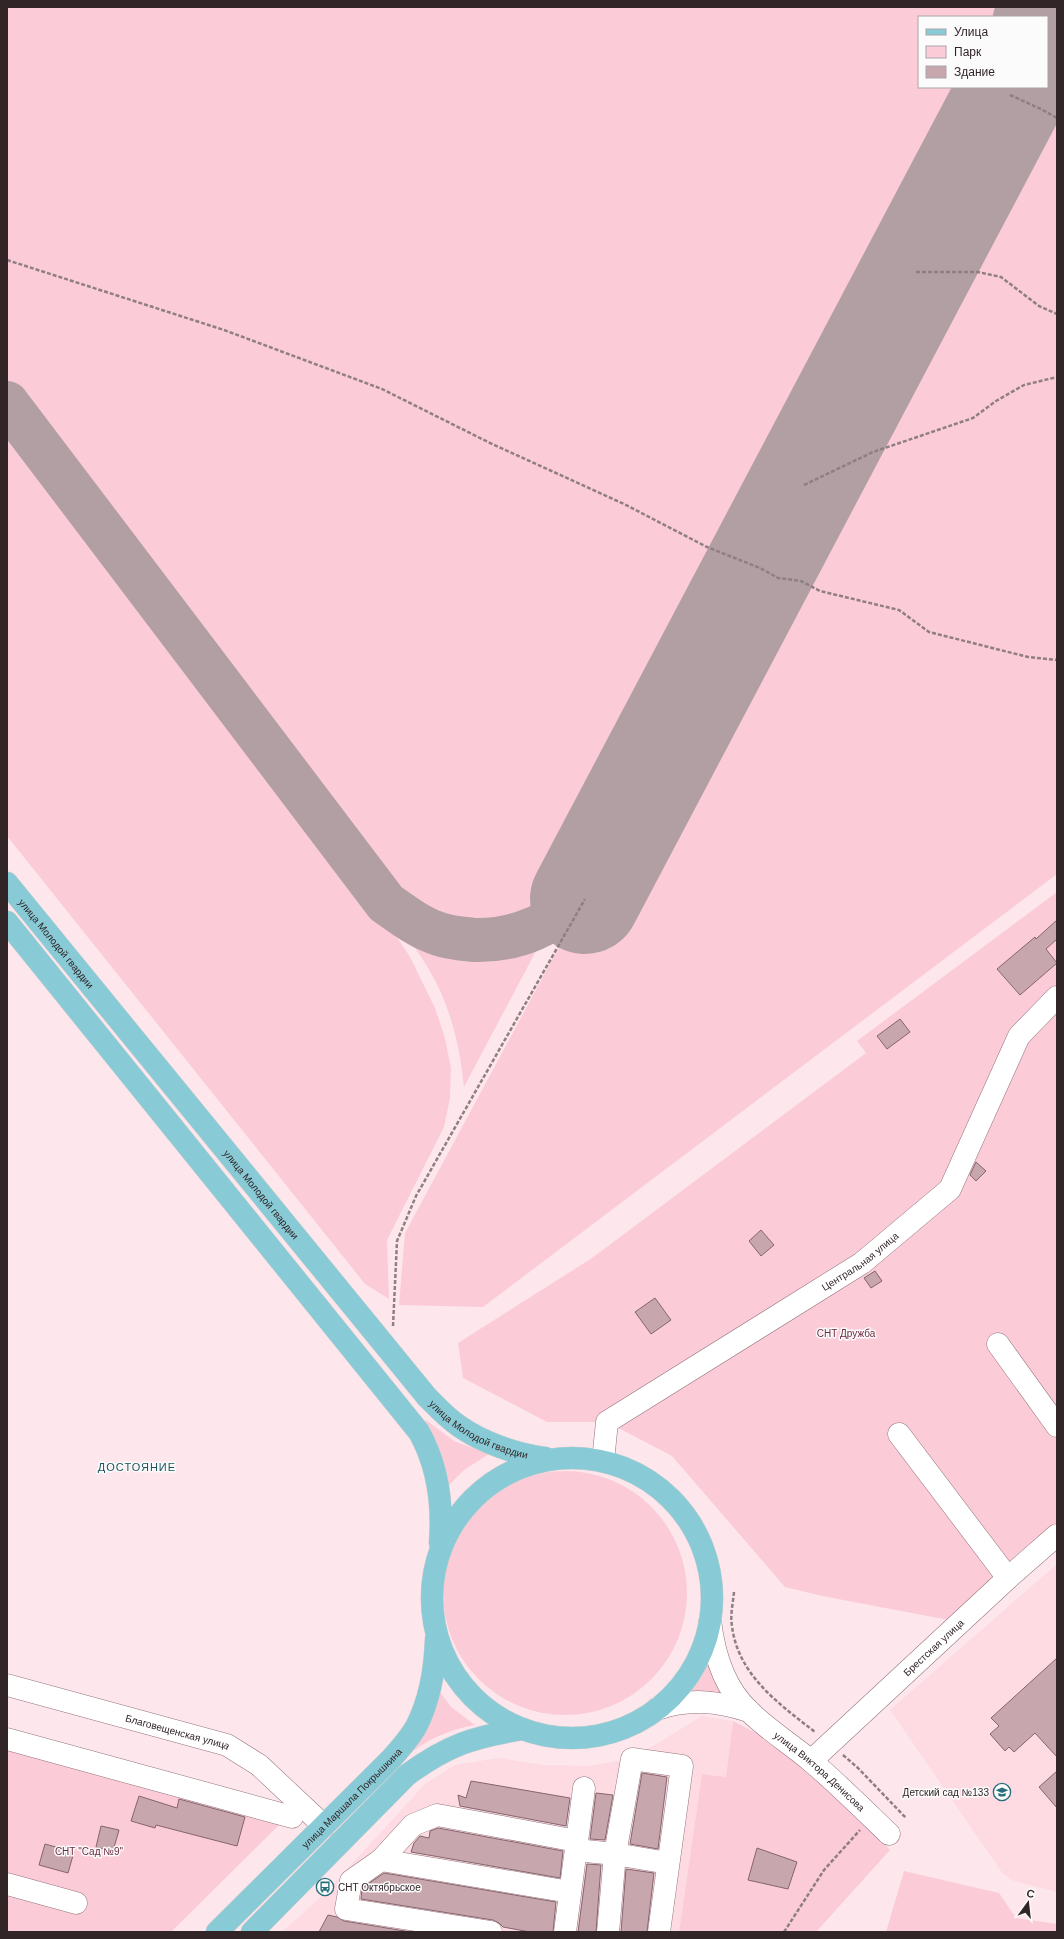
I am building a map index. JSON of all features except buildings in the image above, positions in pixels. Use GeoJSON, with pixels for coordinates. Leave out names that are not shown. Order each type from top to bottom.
{"type":"FeatureCollection","features":[{"type":"Feature","properties":{"kind":"main road","name":"улица Молодой гвардии"},"geometry":{"type":"LineString","coordinates":[[7,882],[427,1397],[453,1422],[472,1434],[521,1453],[550,1459]]}},
{"type":"Feature","properties":{"kind":"main road"},"geometry":{"type":"LineString","coordinates":[[7,922],[419,1432],[431,1456],[438,1481],[442,1522],[440,1549],[432,1583],[433,1618],[436,1636],[450,1668],[472,1696],[499,1718],[523,1729],[558,1737],[593,1736],[627,1727],[657,1709],[674,1693],[692,1670],[704,1643],[710,1621],[712,1597],[709,1568],[697,1535],[674,1502],[651,1482],[631,1471],[603,1461],[568,1457],[550,1459],[525,1465],[508,1472],[479,1492],[456,1518],[440,1549]]}},
{"type":"Feature","properties":{"kind":"main road","name":"улица Маршала Покрышкина"},"geometry":{"type":"LineString","coordinates":[[217,1932],[391,1759],[416,1728],[430,1687],[435,1662],[436,1636]]}},
{"type":"Feature","properties":{"kind":"main road"},"geometry":{"type":"LineString","coordinates":[[252,1932],[407,1775],[428,1759],[462,1743],[500,1733],[523,1729]]}},
{"type":"Feature","properties":{"kind":"street","name":"Центральная улица"},"geometry":{"type":"LineString","coordinates":[[603,1461],[607,1422],[862,1263],[950,1189],[1019,1036],[1057,997]]}},
{"type":"Feature","properties":{"kind":"street"},"geometry":{"type":"LineString","coordinates":[[998,1344],[1057,1426]]}},
{"type":"Feature","properties":{"kind":"street"},"geometry":{"type":"LineString","coordinates":[[899,1434],[1008,1578]]}},
{"type":"Feature","properties":{"kind":"street","name":"Брестская улица"},"geometry":{"type":"LineString","coordinates":[[811,1761],[1008,1578],[1057,1535]]}},
{"type":"Feature","properties":{"kind":"street","name":"улица Виктора Денисова"},"geometry":{"type":"LineString","coordinates":[[710,1621],[713,1642],[719,1664],[736,1696],[748,1711],[811,1761],[889,1834]]}},
{"type":"Feature","properties":{"kind":"street","name":"Благовещенская улица"},"geometry":{"type":"LineString","coordinates":[[7,1685],[227,1745],[259,1765],[324,1826]]}},
{"type":"Feature","properties":{"kind":"street","name":"улица Виктора Денисова"},"geometry":{"type":"LineString","coordinates":[[657,1709],[680,1702],[696,1701],[729,1705],[748,1711]]}},
{"type":"Feature","properties":{"kind":"street"},"geometry":{"type":"LineString","coordinates":[[7,1739],[292,1817]]}},
{"type":"Feature","properties":{"kind":"street"},"geometry":{"type":"LineString","coordinates":[[608,1932],[615,1854],[632,1759],[682,1766],[659,1932]]}},
{"type":"Feature","properties":{"kind":"street"},"geometry":{"type":"LineString","coordinates":[[565,1932],[584,1788]]}},
{"type":"Feature","properties":{"kind":"street"},"geometry":{"type":"LineString","coordinates":[[491,1932],[346,1909],[352,1881],[381,1860],[413,1825],[437,1815],[576,1846],[668,1863]]}},
{"type":"Feature","properties":{"kind":"street"},"geometry":{"type":"LineString","coordinates":[[381,1860],[570,1892]]}},
{"type":"Feature","properties":{"kind":"street"},"geometry":{"type":"LineString","coordinates":[[7,1884],[76,1903]]}},
{"type":"Feature","properties":{"kind":"path"},"geometry":{"type":"LineString","coordinates":[[1010,95],[1057,118]]}},
{"type":"Feature","properties":{"kind":"path"},"geometry":{"type":"LineString","coordinates":[[7,260],[224,330],[382,389],[490,443],[624,504],[707,547],[760,568],[778,578],[801,581],[820,591],[899,610],[929,632],[1028,657],[1057,660]]}},
{"type":"Feature","properties":{"kind":"path"},"geometry":{"type":"LineString","coordinates":[[916,272],[978,272],[1001,278],[1040,306],[1057,314]]}},
{"type":"Feature","properties":{"kind":"path"},"geometry":{"type":"LineString","coordinates":[[804,485],[873,452],[973,418],[996,401],[1024,385],[1057,377]]}},
{"type":"Feature","properties":{"kind":"path"},"geometry":{"type":"LineString","coordinates":[[393,1326],[396,1241],[416,1196],[585,899]]}},
{"type":"Feature","properties":{"kind":"path"},"geometry":{"type":"LineString","coordinates":[[734,1592],[732,1624],[736,1644],[745,1667],[764,1691],[858,1768],[906,1818]]}},
{"type":"Feature","properties":{"kind":"path"},"geometry":{"type":"LineString","coordinates":[[784,1932],[824,1870],[871,1817]]}},
{"type":"Feature","properties":{"kind":"shaded area","name":"Детский сад №133"},"geometry":{"type":"Polygon","coordinates":[[[1057,1564],[1057,1892],[1014,1881],[1003,1874],[890,1710],[1057,1564]]]}},
{"type":"Feature","properties":{"kind":"shaded area"},"geometry":{"type":"Polygon","coordinates":[[[702,1716],[733,1721],[726,1777],[702,1774],[679,1932],[282,1932],[325,1893],[425,1784],[455,1765],[498,1758],[544,1765],[587,1766],[618,1761],[648,1749],[702,1716]]]}},
{"type":"Feature","properties":{"kind":"green space"},"geometry":{"type":"Polygon","coordinates":[[[7,7],[1038,7],[1034,16],[918,16],[918,88],[994,88],[578,873],[551,911],[540,920],[525,927],[491,935],[474,935],[440,928],[424,921],[406,908],[7,381],[7,7]]]}},
{"type":"Feature","properties":{"kind":"green space"},"geometry":{"type":"Polygon","coordinates":[[[1057,23],[1057,874],[483,1307],[399,1305],[405,1233],[1021,88],[1048,88],[1048,39],[1057,23]]]}},
{"type":"Feature","properties":{"kind":"green space"},"geometry":{"type":"Polygon","coordinates":[[[7,435],[376,905],[410,957],[435,1008],[445,1038],[451,1068],[450,1098],[444,1127],[387,1240],[389,1299],[365,1284],[7,836],[7,435]]]}},
{"type":"Feature","properties":{"kind":"green space","name":"СНТ Дружба"},"geometry":{"type":"Polygon","coordinates":[[[1057,892],[1057,1540],[959,1622],[822,1596],[785,1587],[672,1456],[607,1422],[547,1422],[463,1378],[458,1343],[592,1258],[866,1053],[857,1041],[1057,892]]]}},
{"type":"Feature","properties":{"kind":"green space"},"geometry":{"type":"Polygon","coordinates":[[[400,928],[438,945],[465,952],[479,953],[507,951],[544,936],[464,1087],[457,1041],[442,996],[425,963],[400,928]]]}},
{"type":"Feature","properties":{"kind":"green space"},"geometry":{"type":"Polygon","coordinates":[[[426,1420],[454,1441],[489,1454],[464,1470],[442,1492],[421,1424],[426,1420]]]}},
{"type":"Feature","properties":{"kind":"green space"},"geometry":{"type":"Polygon","coordinates":[[[565,1471],[589,1474],[612,1481],[633,1492],[651,1507],[666,1525],[677,1546],[684,1569],[687,1593],[684,1617],[677,1640],[666,1661],[651,1679],[633,1694],[612,1705],[589,1712],[565,1715],[541,1712],[518,1705],[497,1694],[479,1679],[464,1661],[453,1640],[446,1617],[443,1593],[446,1569],[453,1546],[464,1525],[479,1507],[497,1492],[518,1481],[541,1474],[565,1471]]]}},
{"type":"Feature","properties":{"kind":"green space"},"geometry":{"type":"Polygon","coordinates":[[[709,1662],[725,1697],[688,1694],[700,1679],[709,1662]]]}},
{"type":"Feature","properties":{"kind":"green space"},"geometry":{"type":"Polygon","coordinates":[[[434,1684],[451,1707],[475,1725],[456,1730],[430,1740],[407,1756],[434,1684]]]}},
{"type":"Feature","properties":{"kind":"green space"},"geometry":{"type":"Polygon","coordinates":[[[733,1721],[772,1741],[871,1828],[890,1850],[816,1932],[679,1932],[702,1774],[726,1777],[733,1721]]]}},
{"type":"Feature","properties":{"kind":"green space","name":"СНТ \"Сад №9\""},"geometry":{"type":"Polygon","coordinates":[[[7,1737],[285,1819],[171,1932],[7,1932],[7,1737]]]}},
{"type":"Feature","properties":{"kind":"green space"},"geometry":{"type":"Polygon","coordinates":[[[904,1871],[999,1893],[1016,1918],[1057,1924],[1057,1932],[886,1932],[904,1871]]]}},
{"type":"Feature","properties":{"kind":"taxiway"},"geometry":{"type":"LineString","coordinates":[[7,403],[386,903],[412,921],[432,931],[457,938],[491,940],[520,934],[533,929],[559,916],[585,899]]}},
{"type":"Feature","properties":{"kind":"runway"},"geometry":{"type":"LineString","coordinates":[[1048,23],[1056,7]]}},
{"type":"Feature","properties":{"kind":"runway"},"geometry":{"type":"LineString","coordinates":[[585,899],[1013,88]]}},
{"type":"Feature","properties":{"kind":"place","name":"Детский сад №133"},"geometry":{"type":"Point","coordinates":[1002,1792]}},
{"type":"Feature","properties":{"kind":"place","name":"СНТ Октябрьское"},"geometry":{"type":"Point","coordinates":[325,1887]}},
{"type":"Feature","properties":{"kind":"district","name":"ДОСТОЯНИЕ"},"geometry":{"type":"Point","coordinates":[137,1467]}}]}
